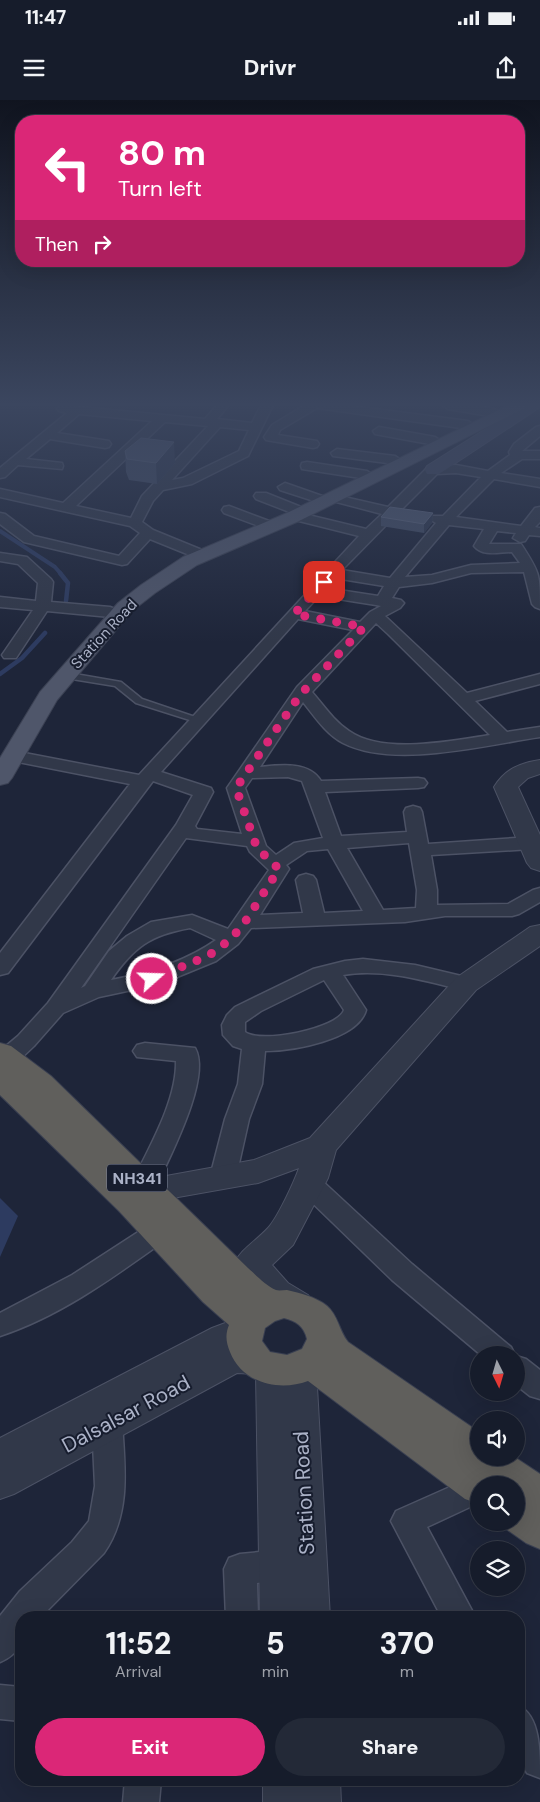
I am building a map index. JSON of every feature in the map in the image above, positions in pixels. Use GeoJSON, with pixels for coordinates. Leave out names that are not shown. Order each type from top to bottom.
{"type":"FeatureCollection","features":[{"type":"Feature","properties":{"kind":"highway","name":"NH341"},"geometry":{"type":"LineString","coordinates":[[2,1064],[40,1084],[155,1186],[236,1278],[259,1298],[280,1341]]}},
{"type":"Feature","properties":{"kind":"highway","name":"NH341"},"geometry":{"type":"LineString","coordinates":[[2,1064],[20,1095],[111,1185],[131,1202],[214,1292],[318,1368],[469,1491]]}},
{"type":"Feature","properties":{"kind":"highway","name":"NH341"},"geometry":{"type":"LineString","coordinates":[[280,1341],[335,1353],[470,1448]]}},
{"type":"Feature","properties":{"kind":"highway"},"geometry":{"type":"LineString","coordinates":[[496,1466],[540,1496]]}},
{"type":"Feature","properties":{"kind":"highway"},"geometry":{"type":"LineString","coordinates":[[525,1520],[540,1530]]}},
{"type":"Feature","properties":{"kind":"main road","name":"Station Road"},"geometry":{"type":"LineString","coordinates":[[7,757],[48,698],[125,608],[148,589],[190,561],[296,513],[350,484]]}},
{"type":"Feature","properties":{"kind":"main road","name":"Station Road"},"geometry":{"type":"LineString","coordinates":[[325,498],[353,484]]}},
{"type":"Feature","properties":{"kind":"main road","name":"Station Road"},"geometry":{"type":"LineString","coordinates":[[0,778],[7,757],[37,696],[110,612],[139,587],[182,559],[264,524],[296,513]]}},
{"type":"Feature","properties":{"kind":"street"},"geometry":{"type":"LineString","coordinates":[[66,508],[90,484]]}},
{"type":"Feature","properties":{"kind":"street"},"geometry":{"type":"LineString","coordinates":[[135,523],[147,499],[161,484]]}},
{"type":"Feature","properties":{"kind":"street"},"geometry":{"type":"LineString","coordinates":[[159,487],[171,484]]}},
{"type":"Feature","properties":{"kind":"street"},"geometry":{"type":"LineString","coordinates":[[0,968],[147,778],[316,590],[368,534],[419,484]]}},
{"type":"Feature","properties":{"kind":"street"},"geometry":{"type":"LineString","coordinates":[[379,612],[393,583],[446,520],[482,484]]}},
{"type":"Feature","properties":{"kind":"street"},"geometry":{"type":"LineString","coordinates":[[285,487],[390,513],[540,532]]}},
{"type":"Feature","properties":{"kind":"street"},"geometry":{"type":"LineString","coordinates":[[0,493],[135,523],[148,533],[197,553]]}},
{"type":"Feature","properties":{"kind":"street"},"geometry":{"type":"LineString","coordinates":[[261,496],[296,513],[368,534]]}},
{"type":"Feature","properties":{"kind":"street"},"geometry":{"type":"LineString","coordinates":[[229,510],[264,524]]}},
{"type":"Feature","properties":{"kind":"street"},"geometry":{"type":"LineString","coordinates":[[516,547],[523,529],[536,519],[540,511]]}},
{"type":"Feature","properties":{"kind":"street"},"geometry":{"type":"LineString","coordinates":[[0,517],[29,539],[122,561],[148,533]]}},
{"type":"Feature","properties":{"kind":"street"},"geometry":{"type":"LineString","coordinates":[[493,526],[481,546],[488,549],[516,547]]}},
{"type":"Feature","properties":{"kind":"street"},"geometry":{"type":"LineString","coordinates":[[2,542],[46,582],[42,606],[10,655]]}},
{"type":"Feature","properties":{"kind":"street"},"geometry":{"type":"LineString","coordinates":[[516,547],[534,572],[540,604]]}},
{"type":"Feature","properties":{"kind":"street"},"geometry":{"type":"LineString","coordinates":[[0,558],[22,560]]}},
{"type":"Feature","properties":{"kind":"street"},"geometry":{"type":"LineString","coordinates":[[332,573],[393,583],[432,579],[471,569],[534,572]]}},
{"type":"Feature","properties":{"kind":"street"},"geometry":{"type":"LineString","coordinates":[[55,1008],[93,991],[152,979],[178,970],[208,956],[231,939],[245,922],[279,869],[257,848],[254,841],[242,781],[303,691],[379,612],[432,579]]}},
{"type":"Feature","properties":{"kind":"street"},"geometry":{"type":"LineString","coordinates":[[316,590],[379,612],[394,630],[502,737]]}},
{"type":"Feature","properties":{"kind":"street"},"geometry":{"type":"LineString","coordinates":[[0,602],[110,612]]}},
{"type":"Feature","properties":{"kind":"street"},"geometry":{"type":"LineString","coordinates":[[294,614],[379,612]]}},
{"type":"Feature","properties":{"kind":"street"},"geometry":{"type":"LineString","coordinates":[[463,699],[540,679]]}},
{"type":"Feature","properties":{"kind":"street"},"geometry":{"type":"LineString","coordinates":[[303,691],[339,731],[351,740],[371,746],[394,748],[443,746],[540,732]]}},
{"type":"Feature","properties":{"kind":"street"},"geometry":{"type":"LineString","coordinates":[[7,757],[147,778],[204,792],[242,781],[303,773],[310,776],[332,842],[377,917]]}},
{"type":"Feature","properties":{"kind":"street"},"geometry":{"type":"LineString","coordinates":[[274,865],[301,848],[332,842],[420,844],[534,842],[506,787],[510,780],[518,774],[540,767]]}},
{"type":"Feature","properties":{"kind":"street"},"geometry":{"type":"LineString","coordinates":[[314,787],[418,783]]}},
{"type":"Feature","properties":{"kind":"street"},"geometry":{"type":"LineString","coordinates":[[2,1064],[26,1041],[55,1008],[185,826],[204,792]]}},
{"type":"Feature","properties":{"kind":"street"},"geometry":{"type":"LineString","coordinates":[[413,812],[427,890],[426,913]]}},
{"type":"Feature","properties":{"kind":"street"},"geometry":{"type":"LineString","coordinates":[[185,826],[191,834],[254,841]]}},
{"type":"Feature","properties":{"kind":"street"},"geometry":{"type":"LineString","coordinates":[[306,880],[315,920]]}},
{"type":"Feature","properties":{"kind":"street"},"geometry":{"type":"LineString","coordinates":[[245,922],[377,917],[445,910],[512,910],[540,894]]}},
{"type":"Feature","properties":{"kind":"street"},"geometry":{"type":"LineString","coordinates":[[93,991],[116,956],[134,941],[158,927],[192,921],[231,939]]}},
{"type":"Feature","properties":{"kind":"street"},"geometry":{"type":"LineString","coordinates":[[280,1341],[276,1293],[250,1265],[281,1236],[309,1184],[320,1146],[466,984],[540,933]]}},
{"type":"Feature","properties":{"kind":"street"},"geometry":{"type":"LineString","coordinates":[[329,971],[355,1010],[354,1016],[350,1021],[320,1034],[295,1041],[254,1044],[238,1039],[233,1034],[236,1020],[249,1008],[313,976],[329,971],[351,966],[380,966],[411,970],[466,984]]}},
{"type":"Feature","properties":{"kind":"street"},"geometry":{"type":"LineString","coordinates":[[223,1177],[236,1118],[250,1084],[254,1044]]}},
{"type":"Feature","properties":{"kind":"street"},"geometry":{"type":"LineString","coordinates":[[145,1050],[187,1054],[188,1077],[171,1127],[155,1186],[258,1171],[320,1146]]}},
{"type":"Feature","properties":{"kind":"street"},"geometry":{"type":"LineString","coordinates":[[309,1184],[402,1272],[490,1346]]}},
{"type":"Feature","properties":{"kind":"street"},"geometry":{"type":"LineString","coordinates":[[0,1325],[47,1303],[101,1271],[158,1232]]}},
{"type":"Feature","properties":{"kind":"street","name":"Dalsalsar Road"},"geometry":{"type":"LineString","coordinates":[[0,1457],[225,1339],[280,1341]]}},
{"type":"Feature","properties":{"kind":"street","name":"Dalsalsar Road"},"geometry":{"type":"LineString","coordinates":[[0,1481],[233,1357],[280,1341]]}},
{"type":"Feature","properties":{"kind":"street","name":"Station Road"},"geometry":{"type":"LineString","coordinates":[[280,1341],[281,1611]]}},
{"type":"Feature","properties":{"kind":"street","name":"Station Road"},"geometry":{"type":"LineString","coordinates":[[280,1341],[308,1611]]}},
{"type":"Feature","properties":{"kind":"street"},"geometry":{"type":"LineString","coordinates":[[25,1611],[91,1544],[104,1525],[108,1505],[109,1483],[108,1424]]}},
{"type":"Feature","properties":{"kind":"street"},"geometry":{"type":"LineString","coordinates":[[456,1611],[407,1521],[469,1491]]}},
{"type":"Feature","properties":{"kind":"street"},"geometry":{"type":"LineString","coordinates":[[242,1611],[240,1569],[280,1565]]}},
{"type":"Feature","properties":{"kind":"street"},"geometry":{"type":"LineString","coordinates":[[0,1645],[15,1624]]}},
{"type":"Feature","properties":{"kind":"street"},"geometry":{"type":"LineString","coordinates":[[0,1702],[15,1703]]}},
{"type":"Feature","properties":{"kind":"street"},"geometry":{"type":"LineString","coordinates":[[142,1802],[143,1786]]}},
{"type":"Feature","properties":{"kind":"street"},"geometry":{"type":"LineString","coordinates":[[286,1786],[286,1802]]}},
{"type":"Feature","properties":{"kind":"street"},"geometry":{"type":"LineString","coordinates":[[317,1786],[318,1802]]}},
{"type":"Feature","properties":{"kind":"lane"},"geometry":{"type":"LineString","coordinates":[[75,677],[118,684],[139,701],[199,720]]}},
{"type":"Feature","properties":{"kind":"water"},"geometry":{"type":"Polygon","coordinates":[[[0,1198],[18,1216],[0,1257],[0,1198]]]}},
{"type":"Feature","properties":{"kind":"building"},"geometry":{"type":"Polygon","coordinates":[[[390,507],[433,513],[424,524],[381,517],[390,507]]]}},
{"type":"Feature","properties":{"kind":"waterway"},"geometry":{"type":"LineString","coordinates":[[0,531],[55,567],[61,574]]}},
{"type":"Feature","properties":{"kind":"waterway"},"geometry":{"type":"LineString","coordinates":[[60,573],[68,583],[66,601]]}},
{"type":"Feature","properties":{"kind":"waterway"},"geometry":{"type":"LineString","coordinates":[[0,674],[22,658],[45,633]]}},
{"type":"Feature","properties":{"kind":"route"},"geometry":{"type":"LineString","coordinates":[[152,979],[178,970],[208,956],[231,939],[245,922],[279,869],[257,848],[236,788],[300,695],[364,627],[294,614],[324,582]]}}]}
